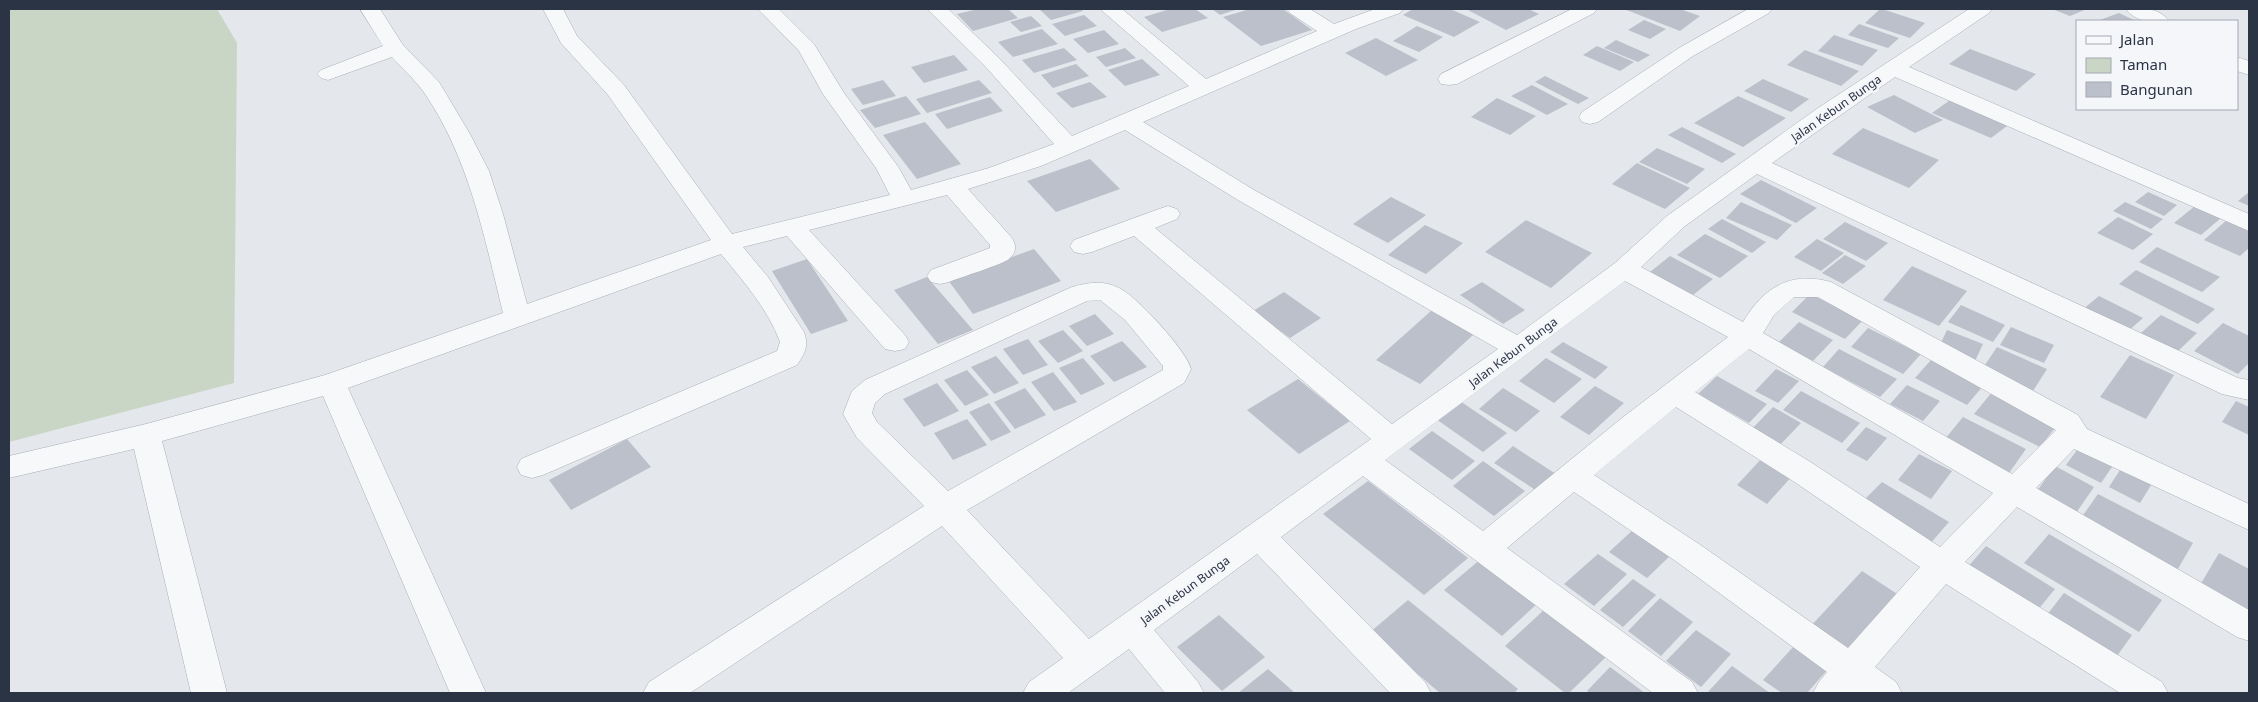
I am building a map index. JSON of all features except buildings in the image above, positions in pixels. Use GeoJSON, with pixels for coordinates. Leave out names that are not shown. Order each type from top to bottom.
{"type":"FeatureCollection","features":[{"type":"Feature","properties":{"kind":"street"},"geometry":{"type":"LineString","coordinates":[[370,9],[396,49],[431,87],[459,134],[477,171],[491,214],[517,317]]}},
{"type":"Feature","properties":{"kind":"street"},"geometry":{"type":"LineString","coordinates":[[532,467],[790,355],[794,342],[790,332],[759,283],[726,243],[616,90],[568,39],[553,9]]}},
{"type":"Feature","properties":{"kind":"street"},"geometry":{"type":"LineString","coordinates":[[768,9],[807,48],[834,94],[887,168],[904,199]]}},
{"type":"Feature","properties":{"kind":"street"},"geometry":{"type":"LineString","coordinates":[[937,9],[991,61],[1068,145]]}},
{"type":"Feature","properties":{"kind":"street"},"geometry":{"type":"LineString","coordinates":[[1110,9],[1203,87]]}},
{"type":"Feature","properties":{"kind":"street"},"geometry":{"type":"LineString","coordinates":[[1297,9],[1332,32]]}},
{"type":"Feature","properties":{"kind":"street"},"geometry":{"type":"LineString","coordinates":[[9,467],[146,435],[332,383],[726,243],[904,199],[1006,170],[1332,32],[1393,9]]}},
{"type":"Feature","properties":{"kind":"street"},"geometry":{"type":"LineString","coordinates":[[1449,79],[1587,9]]}},
{"type":"Feature","properties":{"kind":"street"},"geometry":{"type":"LineString","coordinates":[[1590,117],[1686,52],[1762,9]]}},
{"type":"Feature","properties":{"kind":"street","name":"Jalan Kebun Bunga"},"geometry":{"type":"LineString","coordinates":[[1041,693],[1518,348],[1624,269],[1676,220],[1893,68],[1982,9]]}},
{"type":"Feature","properties":{"kind":"street"},"geometry":{"type":"LineString","coordinates":[[2136,9],[2157,20]]}},
{"type":"Feature","properties":{"kind":"street"},"geometry":{"type":"LineString","coordinates":[[328,74],[396,49]]}},
{"type":"Feature","properties":{"kind":"street"},"geometry":{"type":"LineString","coordinates":[[1893,68],[2249,223]]}},
{"type":"Feature","properties":{"kind":"street"},"geometry":{"type":"LineString","coordinates":[[1126,120],[1246,195],[1518,348]]}},
{"type":"Feature","properties":{"kind":"street"},"geometry":{"type":"LineString","coordinates":[[1755,164],[2232,387],[2249,390]]}},
{"type":"Feature","properties":{"kind":"street"},"geometry":{"type":"LineString","coordinates":[[940,276],[1000,254],[1003,250],[1003,244],[952,185]]}},
{"type":"Feature","properties":{"kind":"street"},"geometry":{"type":"LineString","coordinates":[[1083,246],[1168,214]]}},
{"type":"Feature","properties":{"kind":"street"},"geometry":{"type":"LineString","coordinates":[[1136,225],[1392,440]]}},
{"type":"Feature","properties":{"kind":"street"},"geometry":{"type":"LineString","coordinates":[[792,226],[895,342]]}},
{"type":"Feature","properties":{"kind":"street"},"geometry":{"type":"LineString","coordinates":[[1624,269],[1748,336],[2249,627]]}},
{"type":"Feature","properties":{"kind":"street"},"geometry":{"type":"LineString","coordinates":[[1484,549],[1573,476],[1600,451],[1748,336],[1764,309],[1788,289],[1804,287],[1822,288],[2068,423],[2074,432],[1942,565],[1841,682]]}},
{"type":"Feature","properties":{"kind":"street"},"geometry":{"type":"LineString","coordinates":[[662,693],[945,508],[1174,376],[1177,369],[1176,364],[1144,326],[1116,297],[1109,293],[1094,291],[1072,297],[875,386],[862,398],[857,414],[860,421],[945,508],[1087,660]]}},
{"type":"Feature","properties":{"kind":"street"},"geometry":{"type":"LineString","coordinates":[[332,383],[468,693]]}},
{"type":"Feature","properties":{"kind":"street"},"geometry":{"type":"LineString","coordinates":[[1675,393],[1801,471],[1942,565],[2150,693]]}},
{"type":"Feature","properties":{"kind":"street"},"geometry":{"type":"LineString","coordinates":[[146,435],[209,693]]}},
{"type":"Feature","properties":{"kind":"street"},"geometry":{"type":"LineString","coordinates":[[2072,435],[2249,518]]}},
{"type":"Feature","properties":{"kind":"street"},"geometry":{"type":"LineString","coordinates":[[1364,461],[1680,693]]}},
{"type":"Feature","properties":{"kind":"street"},"geometry":{"type":"LineString","coordinates":[[1573,476],[1688,553],[1841,682],[1884,693]]}},
{"type":"Feature","properties":{"kind":"street"},"geometry":{"type":"LineString","coordinates":[[1260,536],[1413,693]]}},
{"type":"Feature","properties":{"kind":"street"},"geometry":{"type":"LineString","coordinates":[[1132,628],[1186,693]]}},
{"type":"Feature","properties":{"kind":"green space"},"geometry":{"type":"Polygon","coordinates":[[[9,9],[217,9],[237,43],[234,383],[9,442],[9,9]]]}}]}
